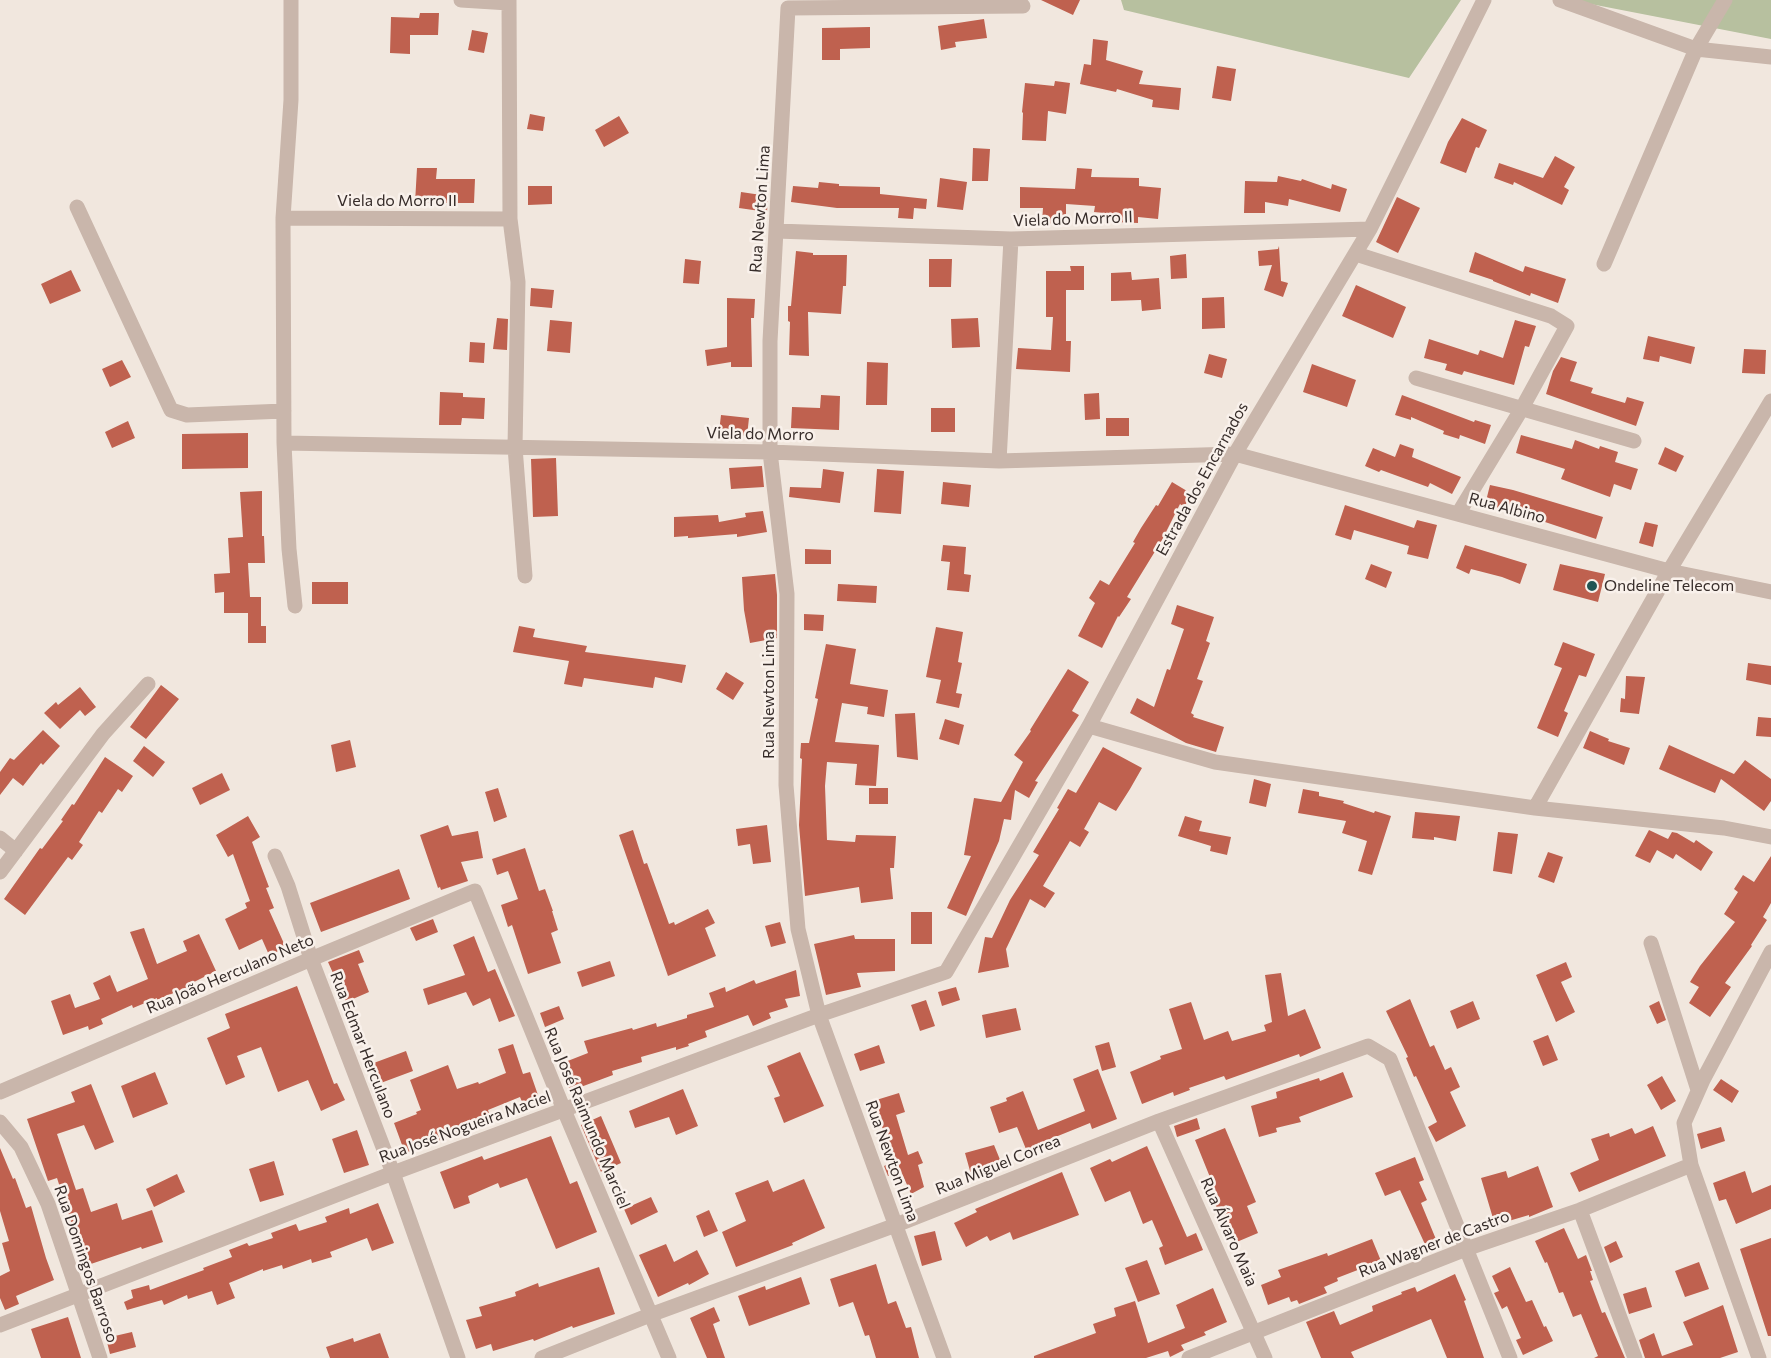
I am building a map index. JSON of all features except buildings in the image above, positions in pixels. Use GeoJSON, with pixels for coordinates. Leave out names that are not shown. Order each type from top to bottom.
{"type":"FeatureCollection","features":[{"type":"Feature","properties":{"kind":"street"},"geometry":{"type":"LineString","coordinates":[[291,0],[291,100],[283,218],[284,443],[289,549],[296,606]]}},
{"type":"Feature","properties":{"kind":"street"},"geometry":{"type":"LineString","coordinates":[[461,0],[509,2],[510,219],[518,282],[515,447],[525,576]]}},
{"type":"Feature","properties":{"kind":"street","name":"Estrada dos Encarnados"},"geometry":{"type":"LineString","coordinates":[[946,972],[1089,726],[1235,454],[1370,229],[1484,0]]}},
{"type":"Feature","properties":{"kind":"street"},"geometry":{"type":"LineString","coordinates":[[1560,0],[1696,49],[1771,57]]}},
{"type":"Feature","properties":{"kind":"street"},"geometry":{"type":"LineString","coordinates":[[1605,264],[1696,49],[1725,0]]}},
{"type":"Feature","properties":{"kind":"street","name":"Rua Newton Lima"},"geometry":{"type":"LineString","coordinates":[[944,1358],[819,1015],[798,929],[786,785],[787,594],[770,452],[770,341],[788,8],[1023,6]]}},
{"type":"Feature","properties":{"kind":"street"},"geometry":{"type":"LineString","coordinates":[[77,207],[171,410],[187,415],[284,411]]}},
{"type":"Feature","properties":{"kind":"street","name":"Viela do Morro II"},"geometry":{"type":"LineString","coordinates":[[283,218],[510,219]]}},
{"type":"Feature","properties":{"kind":"street","name":"Viela do Morro II"},"geometry":{"type":"LineString","coordinates":[[776,231],[1011,239],[1370,229]]}},
{"type":"Feature","properties":{"kind":"street"},"geometry":{"type":"LineString","coordinates":[[999,461],[1011,239]]}},
{"type":"Feature","properties":{"kind":"street"},"geometry":{"type":"LineString","coordinates":[[1356,254],[1551,316],[1567,326],[1521,410],[1458,514]]}},
{"type":"Feature","properties":{"kind":"street"},"geometry":{"type":"LineString","coordinates":[[1416,378],[1635,441]]}},
{"type":"Feature","properties":{"kind":"street"},"geometry":{"type":"LineString","coordinates":[[1535,808],[1669,570],[1771,401]]}},
{"type":"Feature","properties":{"kind":"street","name":"Viela do Morro"},"geometry":{"type":"LineString","coordinates":[[284,443],[770,452],[999,461],[1235,454]]}},
{"type":"Feature","properties":{"kind":"street","name":"Rua Albino"},"geometry":{"type":"LineString","coordinates":[[1235,454],[1669,570],[1771,592]]}},
{"type":"Feature","properties":{"kind":"street"},"geometry":{"type":"LineString","coordinates":[[0,872],[103,734],[148,684]]}},
{"type":"Feature","properties":{"kind":"street"},"geometry":{"type":"LineString","coordinates":[[1089,726],[1215,762],[1535,808],[1724,828],[1771,837]]}},
{"type":"Feature","properties":{"kind":"street"},"geometry":{"type":"LineString","coordinates":[[0,838],[16,851]]}},
{"type":"Feature","properties":{"kind":"street","name":"Rua Edmar Herculano"},"geometry":{"type":"LineString","coordinates":[[274,856],[288,886],[311,958],[393,1173],[458,1358]]}},
{"type":"Feature","properties":{"kind":"street","name":"Rua João Herculano Neto"},"geometry":{"type":"LineString","coordinates":[[0,1092],[311,958],[475,891]]}},
{"type":"Feature","properties":{"kind":"street","name":"Rua José Raimundo Marciel"},"geometry":{"type":"LineString","coordinates":[[475,891],[564,1110],[669,1358]]}},
{"type":"Feature","properties":{"kind":"street"},"geometry":{"type":"LineString","coordinates":[[1651,943],[1698,1090]]}},
{"type":"Feature","properties":{"kind":"street"},"geometry":{"type":"LineString","coordinates":[[1759,1358],[1691,1165],[1684,1123],[1698,1090],[1771,952]]}},
{"type":"Feature","properties":{"kind":"street","name":"Rua José Nogueira Maciel"},"geometry":{"type":"LineString","coordinates":[[0,1325],[393,1173],[819,1015],[946,972]]}},
{"type":"Feature","properties":{"kind":"street","name":"Rua Miguel Correa"},"geometry":{"type":"LineString","coordinates":[[542,1358],[896,1225],[1159,1121],[1368,1046],[1390,1059],[1466,1249]]}},
{"type":"Feature","properties":{"kind":"street","name":"Rua Álvaro Maia"},"geometry":{"type":"LineString","coordinates":[[1159,1121],[1265,1358]]}},
{"type":"Feature","properties":{"kind":"street","name":"Rua Domingos Barroso"},"geometry":{"type":"LineString","coordinates":[[0,1122],[21,1148],[48,1204],[100,1358]]}},
{"type":"Feature","properties":{"kind":"street","name":"Rua Wagner de Castro"},"geometry":{"type":"LineString","coordinates":[[1189,1358],[1466,1249],[1580,1210],[1691,1165]]}},
{"type":"Feature","properties":{"kind":"street"},"geometry":{"type":"LineString","coordinates":[[1580,1210],[1635,1358]]}},
{"type":"Feature","properties":{"kind":"street"},"geometry":{"type":"LineString","coordinates":[[1466,1249],[1510,1358]]}},
{"type":"Feature","properties":{"kind":"green space"},"geometry":{"type":"Polygon","coordinates":[[[1121,0],[1461,0],[1409,78],[1124,10],[1121,0]]]}},
{"type":"Feature","properties":{"kind":"green space"},"geometry":{"type":"Polygon","coordinates":[[[1570,0],[1771,0],[1771,39],[1570,0]]]}},
{"type":"Feature","properties":{"kind":"place","name":"Ondeline Telecom"},"geometry":{"type":"Point","coordinates":[1592,586]}}]}
